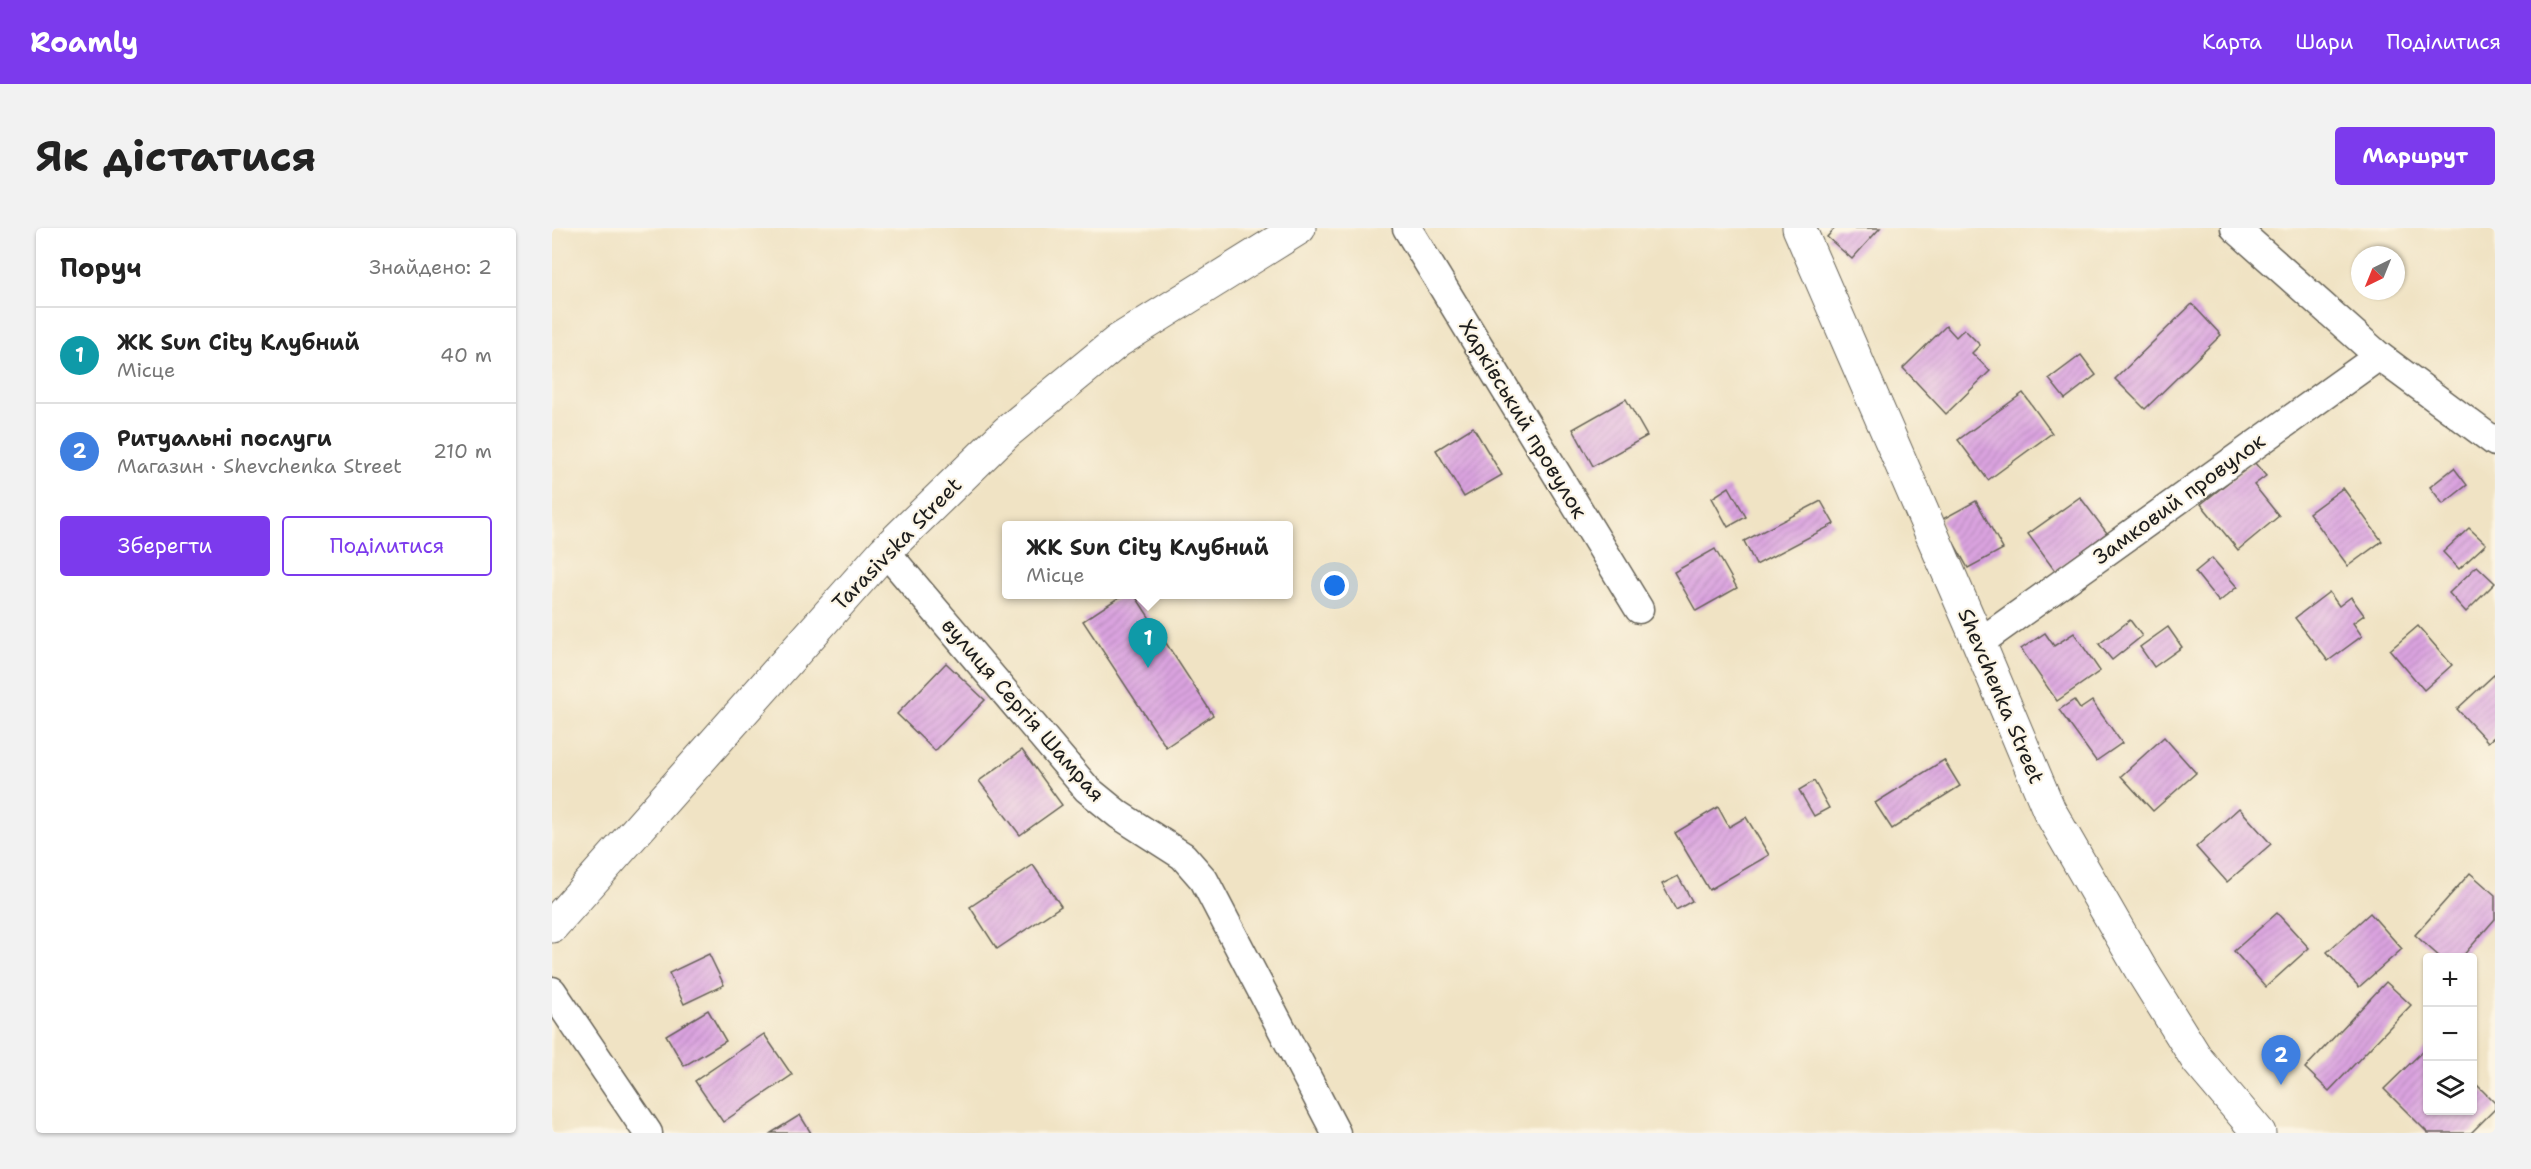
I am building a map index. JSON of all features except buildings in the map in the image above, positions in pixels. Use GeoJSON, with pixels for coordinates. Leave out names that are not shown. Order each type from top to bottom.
{"type":"FeatureCollection","features":[{"type":"Feature","properties":{"kind":"street","name":"Tarasivska Street"},"geometry":{"type":"LineString","coordinates":[[552,926],[885,551],[1007,432],[1118,341],[1299,228]]}},
{"type":"Feature","properties":{"kind":"street","name":"Харківський провулок"},"geometry":{"type":"LineString","coordinates":[[1407,228],[1639,609]]}},
{"type":"Feature","properties":{"kind":"street","name":"Shevchenka Street"},"geometry":{"type":"LineString","coordinates":[[1799,228],[2049,810],[2140,968],[2198,1060],[2259,1133]]}},
{"type":"Feature","properties":{"kind":"street"},"geometry":{"type":"LineString","coordinates":[[2235,228],[2379,356],[2495,442]]}},
{"type":"Feature","properties":{"kind":"street","name":"Замковий провулок"},"geometry":{"type":"LineString","coordinates":[[1979,643],[2379,356]]}},
{"type":"Feature","properties":{"kind":"street","name":"вулиця Сергія Шамрая"},"geometry":{"type":"LineString","coordinates":[[885,551],[1087,789],[1119,815],[1183,856],[1204,880],[1336,1133]]}},
{"type":"Feature","properties":{"kind":"street"},"geometry":{"type":"LineString","coordinates":[[552,990],[648,1133]]}},
{"type":"Feature","properties":{"kind":"place","name":"ЖК Sun City Клубний"},"geometry":{"type":"Point","coordinates":[1148,668]}},
{"type":"Feature","properties":{"kind":"place","name":"Ритуальні послуги"},"geometry":{"type":"Point","coordinates":[2281,1085]}}]}
